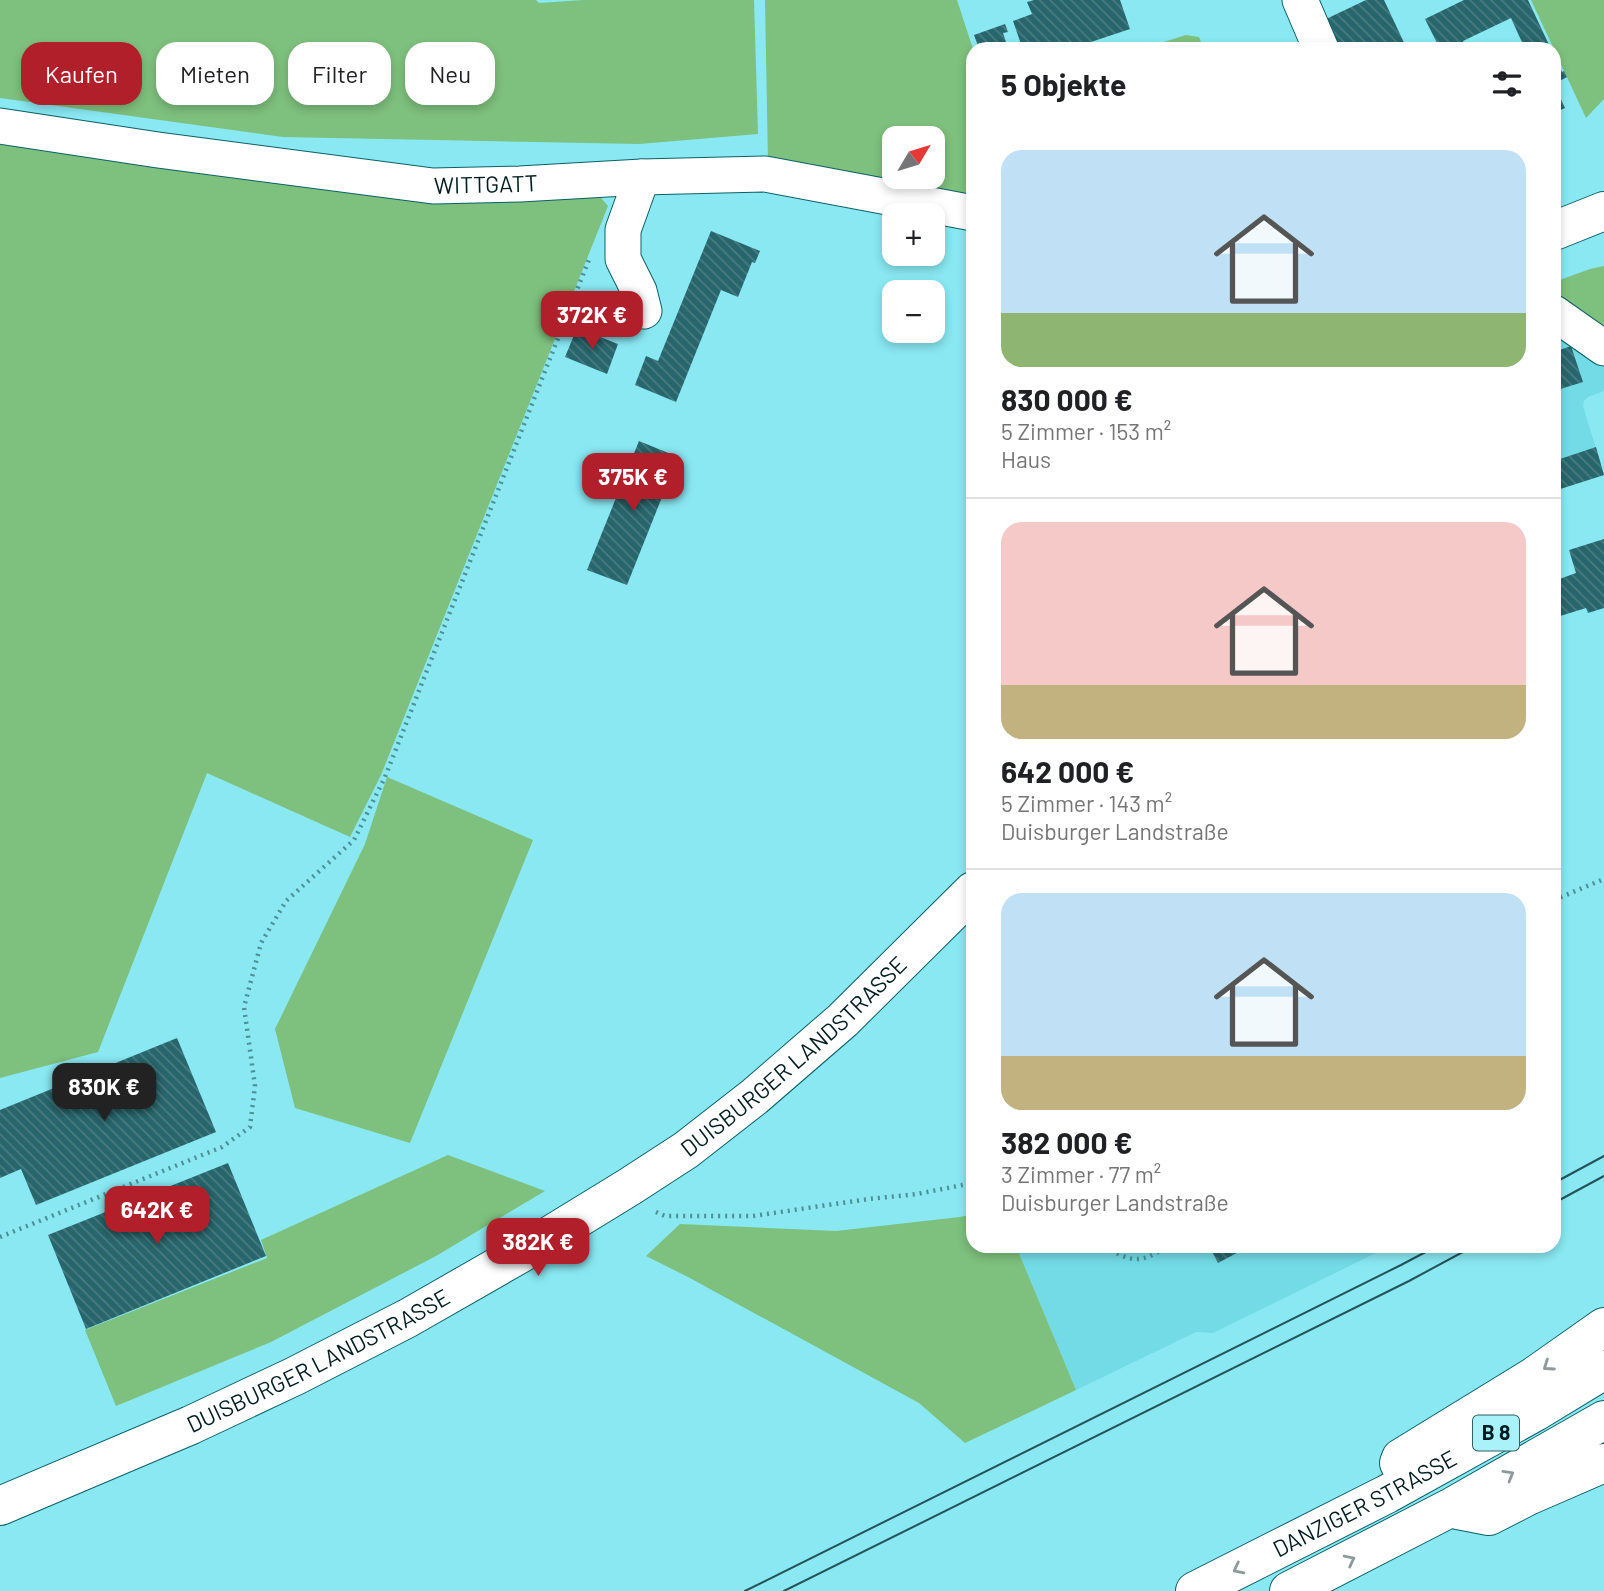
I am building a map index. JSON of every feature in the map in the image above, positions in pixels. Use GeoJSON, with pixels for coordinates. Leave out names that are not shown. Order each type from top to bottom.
{"type":"FeatureCollection","features":[{"type":"Feature","properties":{"kind":"main road"},"geometry":{"type":"LineString","coordinates":[[1561,228],[1604,211]]}},
{"type":"Feature","properties":{"kind":"main road","name":"DUISBURGER LANDSTRASSE"},"geometry":{"type":"LineString","coordinates":[[1,1504],[191,1425],[295,1376],[408,1318],[629,1187],[754,1097],[834,1029],[966,898]]}},
{"type":"Feature","properties":{"kind":"main road"},"geometry":{"type":"LineString","coordinates":[[1387,1494],[1401,1458],[1533,1377],[1604,1327]]}},
{"type":"Feature","properties":{"kind":"main road","name":"DANZIGER STRASSE"},"geometry":{"type":"LineString","coordinates":[[1195,1591],[1387,1494],[1535,1412],[1604,1370]]}},
{"type":"Feature","properties":{"kind":"main road","name":"DANZIGER STRASSE"},"geometry":{"type":"LineString","coordinates":[[1289,1591],[1450,1508],[1604,1420]]}},
{"type":"Feature","properties":{"kind":"main road"},"geometry":{"type":"LineString","coordinates":[[1450,1508],[1489,1516],[1604,1463]]}},
{"type":"Feature","properties":{"kind":"street"},"geometry":{"type":"LineString","coordinates":[[1300,0],[1318,42]]}},
{"type":"Feature","properties":{"kind":"street","name":"WITTGATT"},"geometry":{"type":"LineString","coordinates":[[0,126],[433,186],[765,174],[966,212]]}},
{"type":"Feature","properties":{"kind":"street"},"geometry":{"type":"LineString","coordinates":[[642,177],[623,230],[623,259],[639,291],[644,311]]}},
{"type":"Feature","properties":{"kind":"street"},"geometry":{"type":"LineString","coordinates":[[1561,318],[1604,348]]}},
{"type":"Feature","properties":{"kind":"path"},"geometry":{"type":"LineString","coordinates":[[0,1237],[222,1147],[250,1127],[255,1086],[244,1007],[261,943],[286,901],[354,840],[385,777],[590,256]]}},
{"type":"Feature","properties":{"kind":"path"},"geometry":{"type":"LineString","coordinates":[[1561,897],[1604,879]]}},
{"type":"Feature","properties":{"kind":"path"},"geometry":{"type":"LineString","coordinates":[[629,1187],[648,1208],[665,1216],[753,1216],[917,1194],[966,1184]]}},
{"type":"Feature","properties":{"kind":"path"},"geometry":{"type":"LineString","coordinates":[[1116,1253],[1128,1260],[1150,1258],[1157,1253]]}},
{"type":"Feature","properties":{"kind":"shaded area"},"geometry":{"type":"Polygon","coordinates":[[[1561,327],[1604,355],[1604,391],[1588,397],[1583,406],[1604,475],[1561,489],[1561,327]]]}},
{"type":"Feature","properties":{"kind":"shaded area"},"geometry":{"type":"Polygon","coordinates":[[[1019,1253],[1376,1253],[1213,1333],[1196,1332],[1076,1390],[1019,1253]]]}},
{"type":"Feature","properties":{"kind":"green space"},"geometry":{"type":"Polygon","coordinates":[[[0,0],[536,0],[539,3],[583,0],[754,0],[758,134],[639,144],[283,137],[51,105],[142,105],[142,42],[21,42],[21,101],[0,98],[0,0]]]}},
{"type":"Feature","properties":{"kind":"green space"},"geometry":{"type":"Polygon","coordinates":[[[765,0],[957,0],[971,42],[966,42],[966,203],[896,189],[945,189],[945,126],[882,126],[882,186],[768,164],[765,0]]]}},
{"type":"Feature","properties":{"kind":"green space"},"geometry":{"type":"Polygon","coordinates":[[[1531,0],[1604,0],[1604,99],[1586,118],[1561,64],[1561,42],[1551,42],[1531,0]]]}},
{"type":"Feature","properties":{"kind":"green space"},"geometry":{"type":"Polygon","coordinates":[[[1186,35],[1199,37],[1201,42],[1164,42],[1186,35]]]}},
{"type":"Feature","properties":{"kind":"green space"},"geometry":{"type":"Polygon","coordinates":[[[0,132],[590,185],[608,206],[381,775],[350,837],[207,773],[98,1052],[0,1078],[0,132]]]}},
{"type":"Feature","properties":{"kind":"green space"},"geometry":{"type":"Polygon","coordinates":[[[1604,266],[1604,344],[1561,314],[1561,279],[1604,266]]]}},
{"type":"Feature","properties":{"kind":"green space"},"geometry":{"type":"Polygon","coordinates":[[[387,777],[533,840],[410,1143],[295,1108],[275,1029],[365,844],[387,777]]]}},
{"type":"Feature","properties":{"kind":"green space"},"geometry":{"type":"Polygon","coordinates":[[[448,1155],[545,1191],[436,1256],[271,1342],[116,1406],[85,1330],[267,1258],[261,1240],[448,1155]]]}},
{"type":"Feature","properties":{"kind":"green space"},"geometry":{"type":"Polygon","coordinates":[[[966,1216],[966,1253],[1019,1253],[1076,1390],[965,1443],[919,1403],[646,1256],[680,1224],[836,1231],[966,1216]]]}},
{"type":"Feature","properties":{"kind":"building"},"geometry":{"type":"Polygon","coordinates":[[[1120,0],[1130,29],[1091,42],[1020,42],[1013,21],[1032,14],[1027,2],[1120,0]]]}},
{"type":"Feature","properties":{"kind":"building"},"geometry":{"type":"Polygon","coordinates":[[[1366,0],[1384,0],[1404,42],[1335,42],[1324,20],[1366,0]]]}},
{"type":"Feature","properties":{"kind":"building"},"geometry":{"type":"Polygon","coordinates":[[[1464,0],[1528,0],[1548,42],[1522,42],[1511,18],[1463,42],[1436,42],[1425,19],[1464,0]]]}},
{"type":"Feature","properties":{"kind":"building"},"geometry":{"type":"Polygon","coordinates":[[[1005,24],[1008,32],[1003,33],[1006,42],[976,42],[974,35],[1005,24]]]}},
{"type":"Feature","properties":{"kind":"building"},"geometry":{"type":"Polygon","coordinates":[[[1561,70],[1564,71],[1567,77],[1561,80],[1561,70]]]}},
{"type":"Feature","properties":{"kind":"building"},"geometry":{"type":"Polygon","coordinates":[[[711,231],[760,251],[755,263],[752,262],[738,297],[721,290],[676,402],[635,385],[646,356],[658,361],[711,231]]]}},
{"type":"Feature","properties":{"kind":"building"},"geometry":{"type":"Polygon","coordinates":[[[577,328],[618,344],[607,374],[565,357],[577,328]]]}},
{"type":"Feature","properties":{"kind":"building"},"geometry":{"type":"Polygon","coordinates":[[[1571,346],[1583,382],[1561,389],[1561,350],[1571,346]]]}},
{"type":"Feature","properties":{"kind":"building"},"geometry":{"type":"Polygon","coordinates":[[[639,441],[678,457],[627,585],[587,570],[639,441]]]}},
{"type":"Feature","properties":{"kind":"building"},"geometry":{"type":"Polygon","coordinates":[[[1596,447],[1604,475],[1561,489],[1561,459],[1596,447]]]}},
{"type":"Feature","properties":{"kind":"building"},"geometry":{"type":"Polygon","coordinates":[[[1604,539],[1604,608],[1588,613],[1586,608],[1561,616],[1561,578],[1576,573],[1569,550],[1604,539]]]}},
{"type":"Feature","properties":{"kind":"building"},"geometry":{"type":"Polygon","coordinates":[[[177,1038],[216,1132],[36,1205],[21,1169],[0,1178],[0,1110],[177,1038]]]}},
{"type":"Feature","properties":{"kind":"building"},"geometry":{"type":"Polygon","coordinates":[[[228,1163],[266,1256],[86,1329],[48,1235],[228,1163]]]}},
{"type":"Feature","properties":{"kind":"building"},"geometry":{"type":"Polygon","coordinates":[[[1213,1253],[1237,1253],[1218,1263],[1213,1253]]]}},
{"type":"Feature","properties":{"kind":"tram line"},"geometry":{"type":"LineString","coordinates":[[1561,1179],[1604,1156]]}},
{"type":"Feature","properties":{"kind":"tram line"},"geometry":{"type":"LineString","coordinates":[[1561,1199],[1604,1176]]}},
{"type":"Feature","properties":{"kind":"tram line"},"geometry":{"type":"LineString","coordinates":[[745,1591],[1424,1253]]}},
{"type":"Feature","properties":{"kind":"tram line"},"geometry":{"type":"LineString","coordinates":[[784,1591],[1461,1253]]}}]}
